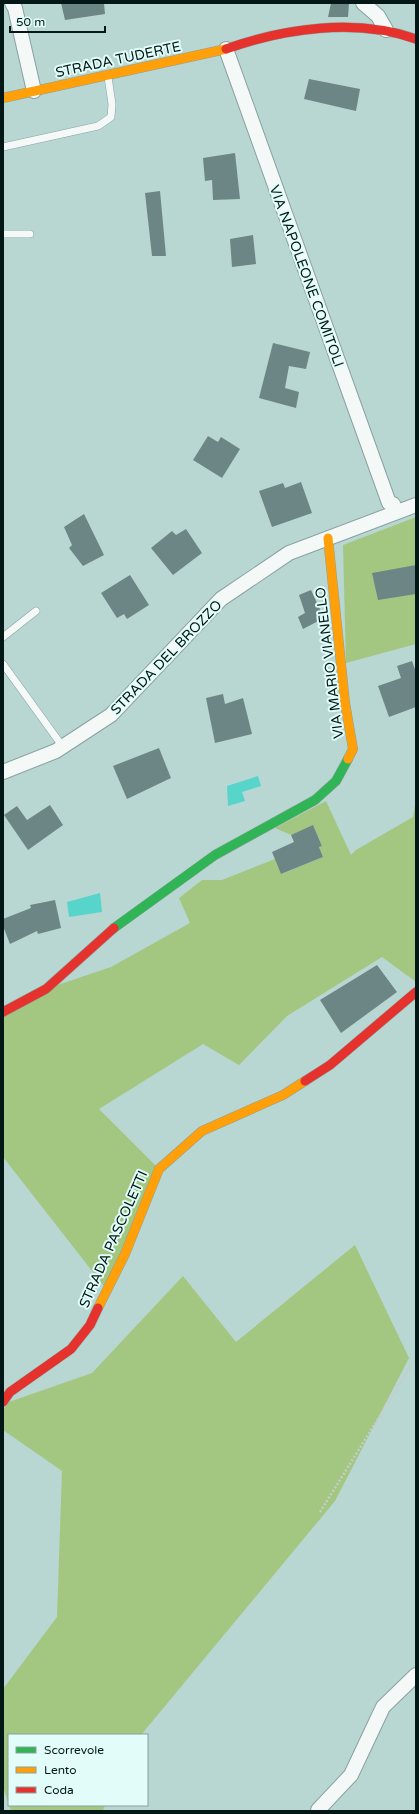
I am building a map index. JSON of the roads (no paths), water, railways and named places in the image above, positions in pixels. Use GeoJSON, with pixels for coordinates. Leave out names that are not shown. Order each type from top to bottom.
{"type":"FeatureCollection","features":[{"type":"Feature","properties":{"kind":"street"},"geometry":{"type":"LineString","coordinates":[[12,3],[15,8],[34,91]]}},
{"type":"Feature","properties":{"kind":"street"},"geometry":{"type":"LineString","coordinates":[[363,3],[378,16],[392,32]]}},
{"type":"Feature","properties":{"kind":"street","name":"STRADA TUDERTE"},"geometry":{"type":"LineString","coordinates":[[3,98],[232,48],[254,39],[303,30],[325,30],[351,27],[392,32],[416,39]]}},
{"type":"Feature","properties":{"kind":"street","name":"STRADA TUDERTE"},"geometry":{"type":"LineString","coordinates":[[392,32],[410,31],[416,33]]}},
{"type":"Feature","properties":{"kind":"street","name":"VIA NAPOLEONE COMITOLI"},"geometry":{"type":"LineString","coordinates":[[232,48],[393,508]]}},
{"type":"Feature","properties":{"kind":"street","name":"STRADA DEL BROZZO"},"geometry":{"type":"LineString","coordinates":[[3,772],[56,751],[111,715],[221,599],[289,553],[328,538],[393,508],[416,505]]}},
{"type":"Feature","properties":{"kind":"street","name":"VIA MARIO VIANELLO"},"geometry":{"type":"LineString","coordinates":[[3,1012],[46,989],[121,922],[215,855],[315,800],[336,781],[353,750],[346,703],[328,538]]}},
{"type":"Feature","properties":{"kind":"street","name":"STRADA PASCOLETTI"},"geometry":{"type":"LineString","coordinates":[[3,1402],[10,1392],[71,1349],[90,1325],[125,1254],[159,1169],[202,1131],[283,1096],[330,1065],[416,992]]}},
{"type":"Feature","properties":{"kind":"street"},"geometry":{"type":"LineString","coordinates":[[317,1810],[351,1775],[383,1708],[416,1675]]}},
{"type":"Feature","properties":{"kind":"lane"},"geometry":{"type":"LineString","coordinates":[[3,148],[98,126],[111,117],[112,104],[107,75]]}},
{"type":"Feature","properties":{"kind":"lane"},"geometry":{"type":"LineString","coordinates":[[3,234],[30,234]]}},
{"type":"Feature","properties":{"kind":"lane"},"geometry":{"type":"LineString","coordinates":[[3,637],[36,611]]}},
{"type":"Feature","properties":{"kind":"lane"},"geometry":{"type":"LineString","coordinates":[[3,664],[63,747]]}},
{"type":"Feature","properties":{"kind":"lane"},"geometry":{"type":"LineString","coordinates":[[403,1003],[416,1000]]}},
{"type":"Feature","properties":{"kind":"water"},"geometry":{"type":"Polygon","coordinates":[[[258,776],[261,786],[242,792],[245,801],[228,806],[227,786],[258,776]]]}},
{"type":"Feature","properties":{"kind":"water"},"geometry":{"type":"Polygon","coordinates":[[[100,893],[102,912],[69,917],[67,902],[100,893]]]}}]}
